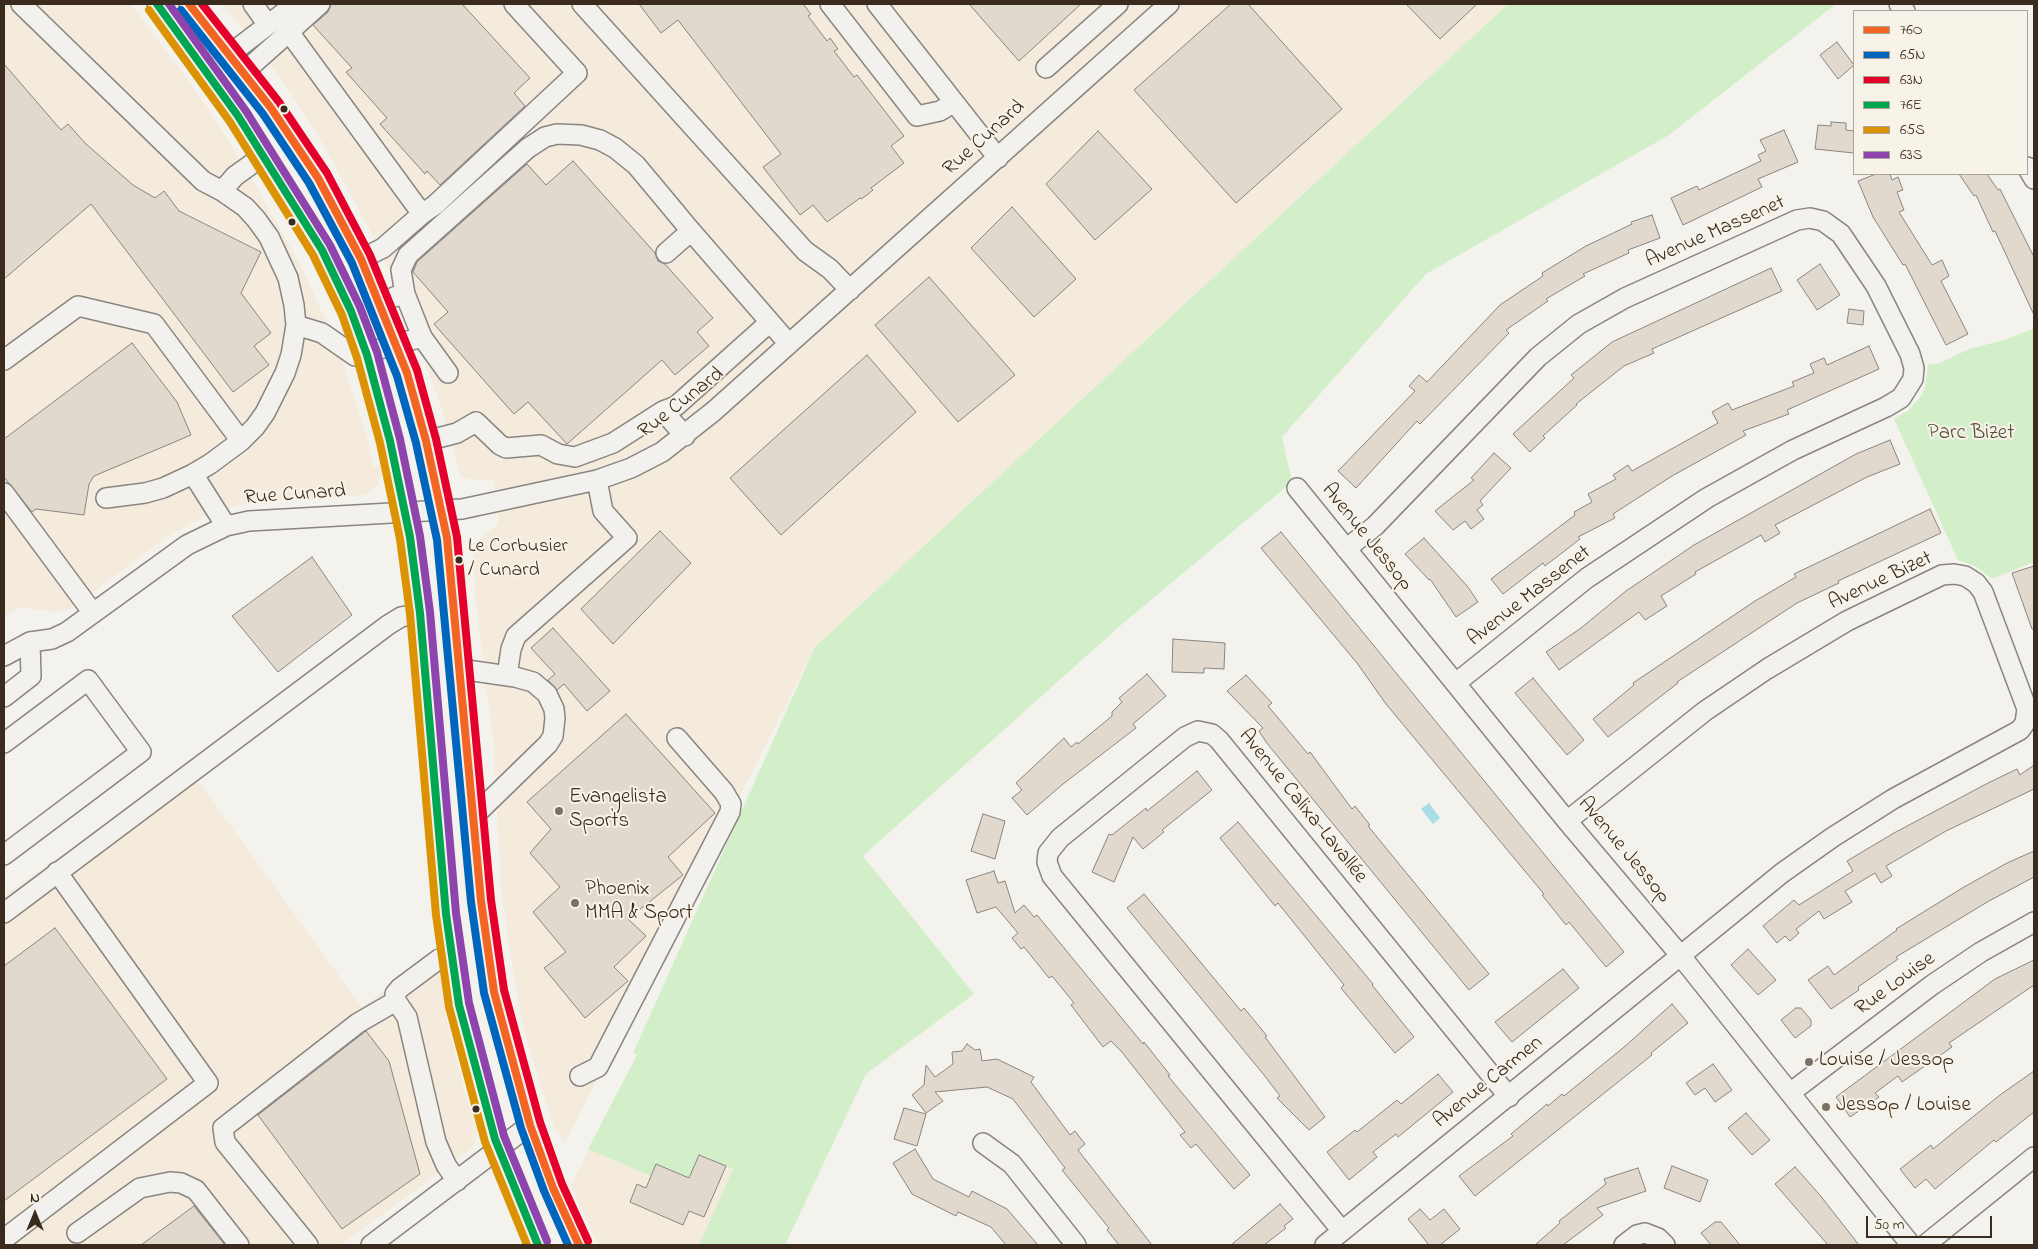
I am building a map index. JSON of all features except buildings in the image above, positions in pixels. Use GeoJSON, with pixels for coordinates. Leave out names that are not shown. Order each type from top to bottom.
{"type":"FeatureCollection","features":[{"type":"Feature","properties":{"kind":"street"},"geometry":{"type":"LineString","coordinates":[[21,4],[203,181],[245,207],[269,237],[288,278],[294,305],[296,324],[291,355],[275,394],[255,427],[241,441],[193,474],[145,494],[106,498]]}},
{"type":"Feature","properties":{"kind":"street"},"geometry":{"type":"LineString","coordinates":[[157,4],[218,87],[322,250],[351,311],[367,355],[390,441],[406,512],[420,613],[452,957],[470,1052],[499,1150],[538,1245]]}},
{"type":"Feature","properties":{"kind":"street"},"geometry":{"type":"LineString","coordinates":[[189,4],[244,72],[310,165],[361,259],[397,346],[426,441],[442,510],[448,548],[484,926],[494,992],[530,1125],[553,1188],[580,1245]]}},
{"type":"Feature","properties":{"kind":"street"},"geometry":{"type":"LineString","coordinates":[[253,4],[268,25]]}},
{"type":"Feature","properties":{"kind":"street"},"geometry":{"type":"LineString","coordinates":[[230,54],[295,4]]}},
{"type":"Feature","properties":{"kind":"street"},"geometry":{"type":"LineString","coordinates":[[244,72],[320,4]]}},
{"type":"Feature","properties":{"kind":"street"},"geometry":{"type":"LineString","coordinates":[[361,259],[383,248],[435,205],[577,73],[514,4]]}},
{"type":"Feature","properties":{"kind":"street"},"geometry":{"type":"LineString","coordinates":[[582,4],[805,251],[830,270],[850,290]]}},
{"type":"Feature","properties":{"kind":"street"},"geometry":{"type":"LineString","coordinates":[[830,4],[917,116],[940,111],[953,103]]}},
{"type":"Feature","properties":{"kind":"street"},"geometry":{"type":"LineString","coordinates":[[877,4],[998,158]]}},
{"type":"Feature","properties":{"kind":"street"},"geometry":{"type":"LineString","coordinates":[[1046,68],[1118,4]]}},
{"type":"Feature","properties":{"kind":"street","name":"Rue Cunard"},"geometry":{"type":"LineString","coordinates":[[4,656],[30,642],[60,636],[188,545],[226,526],[256,520],[442,510],[486,504],[597,480],[643,462],[684,436],[751,378],[998,158],[1157,8]]}},
{"type":"Feature","properties":{"kind":"street"},"geometry":{"type":"LineString","coordinates":[[289,32],[422,214]]}},
{"type":"Feature","properties":{"kind":"street"},"geometry":{"type":"LineString","coordinates":[[448,373],[422,337],[405,294],[401,270],[408,255],[528,148],[545,138],[557,134],[570,133],[594,138],[624,154],[636,165],[789,344]]}},
{"type":"Feature","properties":{"kind":"street"},"geometry":{"type":"LineString","coordinates":[[222,191],[235,176],[263,156]]}},
{"type":"Feature","properties":{"kind":"street","name":"Avenue Massenet"},"geometry":{"type":"LineString","coordinates":[[1346,549],[1375,526],[1538,357],[1594,314],[1797,220],[1810,218],[1823,221],[1841,234],[1876,286],[1910,354],[1914,368],[1914,379],[1901,398],[1886,407],[1793,450],[1706,498],[1587,578],[1456,683]]}},
{"type":"Feature","properties":{"kind":"street"},"geometry":{"type":"LineString","coordinates":[[666,253],[691,231]]}},
{"type":"Feature","properties":{"kind":"street"},"geometry":{"type":"LineString","coordinates":[[372,282],[401,270]]}},
{"type":"Feature","properties":{"kind":"street"},"geometry":{"type":"LineString","coordinates":[[380,302],[405,294]]}},
{"type":"Feature","properties":{"kind":"street"},"geometry":{"type":"LineString","coordinates":[[4,360],[78,306],[154,324],[241,441]]}},
{"type":"Feature","properties":{"kind":"street"},"geometry":{"type":"LineString","coordinates":[[426,441],[457,433],[476,422],[500,445],[506,448],[541,445],[558,454],[574,457],[613,443],[663,411],[676,406],[770,322]]}},
{"type":"Feature","properties":{"kind":"street"},"geometry":{"type":"LineString","coordinates":[[296,324],[322,334],[350,354],[359,357],[422,337]]}},
{"type":"Feature","properties":{"kind":"street"},"geometry":{"type":"LineString","coordinates":[[732,357],[751,378]]}},
{"type":"Feature","properties":{"kind":"street"},"geometry":{"type":"LineString","coordinates":[[663,411],[684,436]]}},
{"type":"Feature","properties":{"kind":"street"},"geometry":{"type":"LineString","coordinates":[[193,474],[226,526]]}},
{"type":"Feature","properties":{"kind":"street"},"geometry":{"type":"LineString","coordinates":[[507,676],[511,649],[516,636],[627,538],[603,511],[597,480]]}},
{"type":"Feature","properties":{"kind":"street","name":"Avenue Jessop"},"geometry":{"type":"LineString","coordinates":[[1297,488],[1568,821],[1680,955],[1911,1245]]}},
{"type":"Feature","properties":{"kind":"street"},"geometry":{"type":"LineString","coordinates":[[4,492],[93,613]]}},
{"type":"Feature","properties":{"kind":"street","name":"Avenue Bizet"},"geometry":{"type":"LineString","coordinates":[[1568,821],[1704,711],[1767,669],[1827,633],[1879,604],[1942,575],[1960,574],[1971,579],[1980,587],[2027,709],[2025,723],[2020,730],[1917,785],[1833,837],[1777,877],[1680,955]]}},
{"type":"Feature","properties":{"kind":"street"},"geometry":{"type":"LineString","coordinates":[[4,913],[388,625],[401,617],[420,613]]}},
{"type":"Feature","properties":{"kind":"street"},"geometry":{"type":"LineString","coordinates":[[4,696],[31,676],[30,642]]}},
{"type":"Feature","properties":{"kind":"street"},"geometry":{"type":"LineString","coordinates":[[460,669],[532,682],[547,694],[554,709],[554,731],[548,744],[473,817]]}},
{"type":"Feature","properties":{"kind":"street"},"geometry":{"type":"LineString","coordinates":[[4,743],[88,680],[141,752],[4,855]]}},
{"type":"Feature","properties":{"kind":"street","name":"Avenue Calixa-Lavallée"},"geometry":{"type":"LineString","coordinates":[[1342,1231],[1052,876],[1047,862],[1048,853],[1060,838],[1185,737],[1198,731],[1212,734],[1225,748],[1509,1097]]}},
{"type":"Feature","properties":{"kind":"street"},"geometry":{"type":"LineString","coordinates":[[580,1076],[598,1067],[730,812],[731,804],[724,792],[677,738]]}},
{"type":"Feature","properties":{"kind":"street"},"geometry":{"type":"LineString","coordinates":[[4,1239],[208,1083],[57,872]]}},
{"type":"Feature","properties":{"kind":"street","name":"Rue Louise"},"geometry":{"type":"LineString","coordinates":[[1790,1093],[1932,985],[1981,952],[2034,922]]}},
{"type":"Feature","properties":{"kind":"street","name":"Avenue Carmen"},"geometry":{"type":"LineString","coordinates":[[1325,1245],[1509,1097],[1680,955]]}},
{"type":"Feature","properties":{"kind":"street"},"geometry":{"type":"LineString","coordinates":[[452,957],[439,959],[400,988],[396,994],[396,1001],[407,1018],[436,1142],[446,1165],[457,1181]]}},
{"type":"Feature","properties":{"kind":"street"},"geometry":{"type":"LineString","coordinates":[[308,1245],[225,1142],[223,1128],[358,1022],[396,1001]]}},
{"type":"Feature","properties":{"kind":"street"},"geometry":{"type":"LineString","coordinates":[[371,1245],[530,1125]]}},
{"type":"Feature","properties":{"kind":"street"},"geometry":{"type":"LineString","coordinates":[[983,1143],[1012,1164],[1076,1245]]}},
{"type":"Feature","properties":{"kind":"street"},"geometry":{"type":"LineString","coordinates":[[1925,1245],[2034,1157]]}},
{"type":"Feature","properties":{"kind":"street"},"geometry":{"type":"LineString","coordinates":[[76,1233],[140,1188],[156,1184],[181,1183],[196,1190],[239,1245]]}},
{"type":"Feature","properties":{"kind":"street"},"geometry":{"type":"LineString","coordinates":[[1624,1245],[1637,1235],[1645,1233],[1658,1238],[1665,1245]]}},
{"type":"Feature","properties":{"kind":"shaded area"},"geometry":{"type":"Polygon","coordinates":[[[4,4],[131,4],[206,105],[253,181],[301,266],[338,348],[367,436],[373,467],[380,465],[381,476],[378,485],[364,495],[253,502],[214,512],[171,534],[70,609],[55,612],[22,607],[10,612],[4,618],[4,4]]]}},
{"type":"Feature","properties":{"kind":"shaded area"},"geometry":{"type":"Polygon","coordinates":[[[222,4],[1508,4],[815,647],[565,1143],[554,1128],[521,1020],[501,892],[494,747],[475,595],[473,544],[499,524],[493,481],[461,478],[440,403],[400,296],[371,232],[323,144],[294,98],[266,58],[222,4]]]}},
{"type":"Feature","properties":{"kind":"shaded area"},"geometry":{"type":"Polygon","coordinates":[[[187,765],[362,1008],[436,949],[446,1017],[466,1098],[477,1128],[475,1143],[471,1149],[341,1245],[4,1245],[4,896],[187,765]]]}},
{"type":"Feature","properties":{"kind":"shaded area"},"geometry":{"type":"Polygon","coordinates":[[[637,1055],[733,1169],[699,1245],[598,1245],[571,1185],[637,1055]]]}},
{"type":"Feature","properties":{"kind":"green space"},"geometry":{"type":"Polygon","coordinates":[[[1508,4],[1836,4],[1669,135],[1426,274],[1282,437],[1292,482],[1121,625],[863,856],[974,994],[866,1074],[785,1245],[699,1245],[733,1169],[699,1155],[689,1178],[656,1164],[651,1176],[588,1149],[637,1055],[633,1053],[815,647],[1508,4]]]}},
{"type":"Feature","properties":{"kind":"green space","name":"Parc Bizet"},"geometry":{"type":"Polygon","coordinates":[[[2034,328],[2034,562],[1992,579],[1977,567],[1958,560],[1894,419],[1909,410],[1923,393],[1928,364],[1940,363],[1969,349],[2008,339],[2034,328]]]}},
{"type":"Feature","properties":{"kind":"water"},"geometry":{"type":"Polygon","coordinates":[[[1429,803],[1440,818],[1433,824],[1421,809],[1429,803]]]}},
{"type":"Feature","properties":{"kind":"transit line","name":"76E"},"geometry":{"type":"LineString","coordinates":[[157,4],[238,116],[322,250],[351,311],[367,355],[390,441],[410,537],[420,613],[446,914],[459,1005],[495,1139],[538,1245]]}},
{"type":"Feature","properties":{"kind":"transit line","name":"63S"},"geometry":{"type":"LineString","coordinates":[[169,4],[246,111],[330,245],[360,307],[377,352],[400,439],[420,536],[430,612],[456,913],[469,1003],[504,1136],[547,1241]]}},
{"type":"Feature","properties":{"kind":"transit line","name":"76O"},"geometry":{"type":"LineString","coordinates":[[189,4],[271,108],[318,178],[361,259],[407,373],[426,441],[447,538],[481,901],[494,992],[530,1125],[553,1188],[579,1245]]}},
{"type":"Feature","properties":{"kind":"transit line","name":"63N"},"geometry":{"type":"LineString","coordinates":[[202,4],[279,102],[327,173],[370,255],[417,370],[436,439],[457,537],[491,900],[504,990],[540,1122],[562,1184],[588,1241]]}},
{"type":"Feature","properties":{"kind":"transit line","name":"65S"},"geometry":{"type":"LineString","coordinates":[[149,10],[230,122],[313,255],[342,315],[357,358],[380,443],[400,539],[410,614],[436,915],[449,1007],[485,1142],[527,1245]]}},
{"type":"Feature","properties":{"kind":"transit line","name":"65N"},"geometry":{"type":"LineString","coordinates":[[181,10],[263,114],[309,183],[352,263],[397,376],[416,443],[437,540],[471,902],[484,993],[521,1128],[544,1191],[568,1245]]}},
{"type":"Feature","properties":{"kind":"place","name":"Le Corbusier / Cunard"},"geometry":{"type":"Point","coordinates":[459,560]}},
{"type":"Feature","properties":{"kind":"place","name":"Evangelista Sports"},"geometry":{"type":"Point","coordinates":[559,811]}},
{"type":"Feature","properties":{"kind":"place","name":"Phoenix MMA & Sport"},"geometry":{"type":"Point","coordinates":[575,903]}},
{"type":"Feature","properties":{"kind":"place","name":"Louise / Jessop"},"geometry":{"type":"Point","coordinates":[1809,1062]}},
{"type":"Feature","properties":{"kind":"place","name":"Jessop / Louise"},"geometry":{"type":"Point","coordinates":[1826,1107]}}]}
